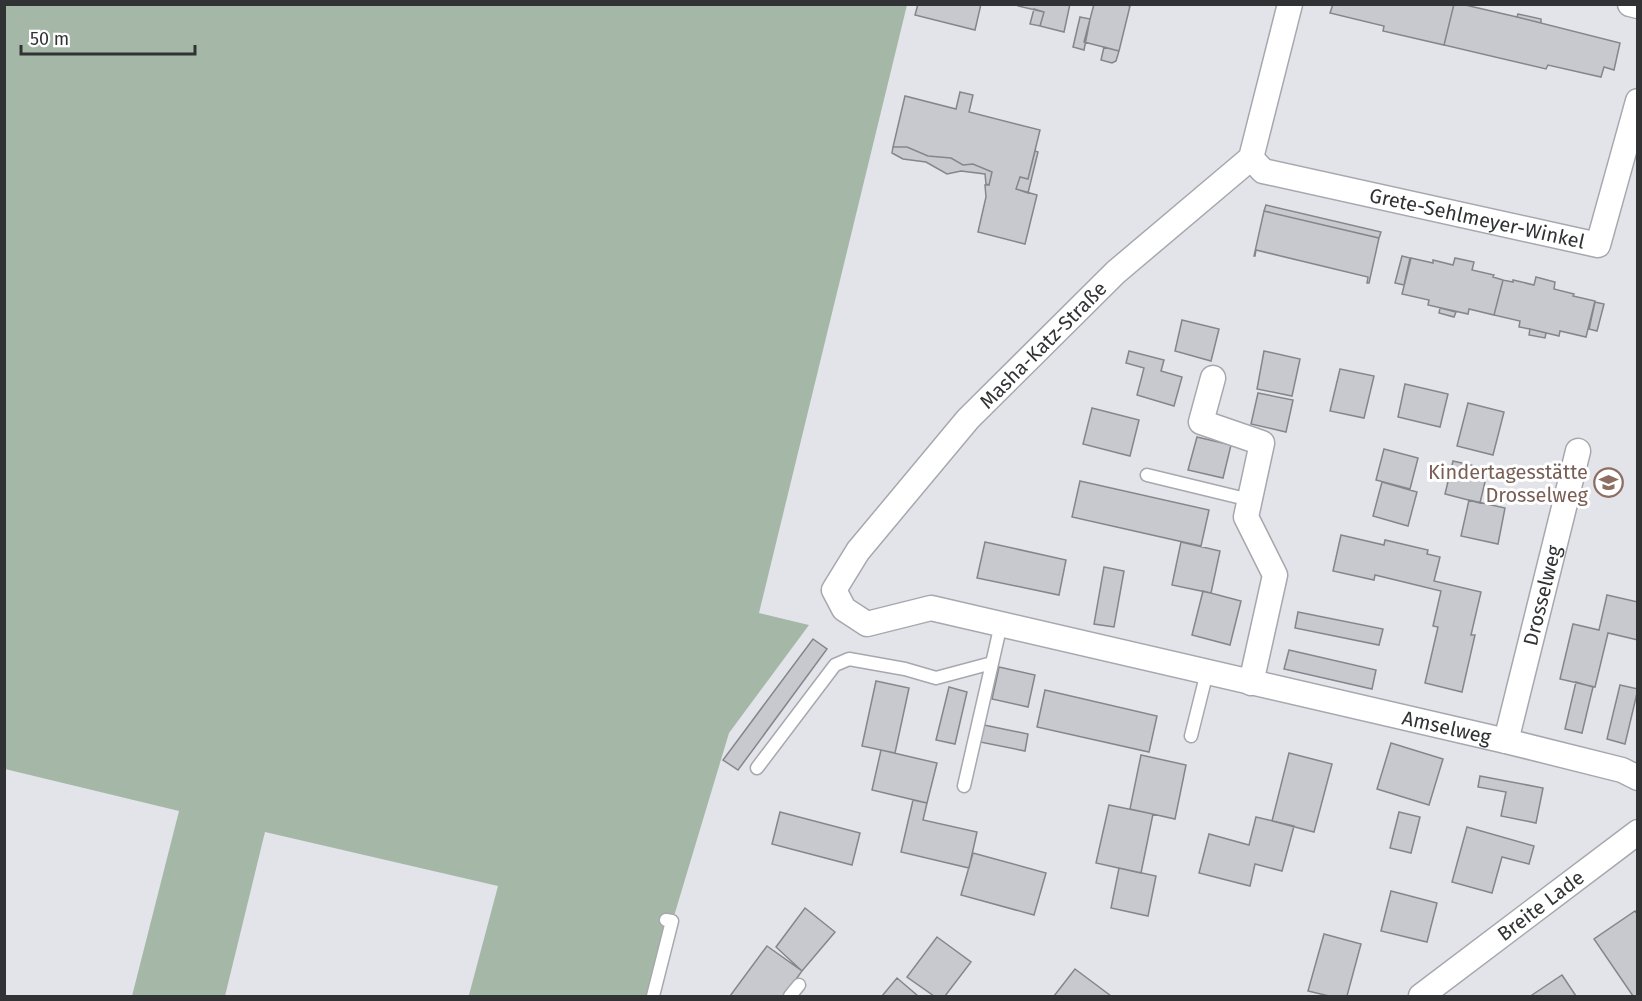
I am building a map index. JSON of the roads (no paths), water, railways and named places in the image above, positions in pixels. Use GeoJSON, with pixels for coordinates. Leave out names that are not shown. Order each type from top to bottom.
{"type":"FeatureCollection","features":[{"type":"Feature","properties":{"kind":"street"},"geometry":{"type":"LineString","coordinates":[[1251,158],[1290,4]]}},
{"type":"Feature","properties":{"kind":"street"},"geometry":{"type":"LineString","coordinates":[[1630,4],[1638,6]]}},
{"type":"Feature","properties":{"kind":"street","name":"Grete-Sehlmeyer-Winkel"},"geometry":{"type":"LineString","coordinates":[[1251,158],[1263,171],[1598,245],[1638,101]]}},
{"type":"Feature","properties":{"kind":"street","name":"Masha-Katz-Straße"},"geometry":{"type":"LineString","coordinates":[[931,608],[867,624],[844,609],[834,590],[858,551],[968,419],[1116,272],[1251,158]]}},
{"type":"Feature","properties":{"kind":"street"},"geometry":{"type":"LineString","coordinates":[[1213,378],[1201,422],[1262,443],[1246,518],[1275,575],[1251,683]]}},
{"type":"Feature","properties":{"kind":"street","name":"Drosselweg"},"geometry":{"type":"LineString","coordinates":[[1506,741],[1578,451]]}},
{"type":"Feature","properties":{"kind":"street","name":"Amselweg"},"geometry":{"type":"LineString","coordinates":[[931,608],[1506,741],[1622,770],[1638,778]]}},
{"type":"Feature","properties":{"kind":"street","name":"Breite Lade"},"geometry":{"type":"LineString","coordinates":[[1421,996],[1448,988],[1638,832]]}},
{"type":"Feature","properties":{"kind":"lane"},"geometry":{"type":"LineString","coordinates":[[1147,475],[1250,500]]}},
{"type":"Feature","properties":{"kind":"lane"},"geometry":{"type":"LineString","coordinates":[[964,786],[1001,624]]}},
{"type":"Feature","properties":{"kind":"lane"},"geometry":{"type":"LineString","coordinates":[[757,768],[836,666],[842,662],[849,659],[905,669],[936,678],[992,663]]}},
{"type":"Feature","properties":{"kind":"lane"},"geometry":{"type":"LineString","coordinates":[[1191,735],[1207,672]]}},
{"type":"Feature","properties":{"kind":"lane"},"geometry":{"type":"LineString","coordinates":[[653,996],[672,921],[666,920]]}},
{"type":"Feature","properties":{"kind":"lane"},"geometry":{"type":"LineString","coordinates":[[790,996],[798,985]]}},
{"type":"Feature","properties":{"kind":"place","name":"Kindertagesstätte Drosselweg"},"geometry":{"type":"Point","coordinates":[1609,483]}}]}
